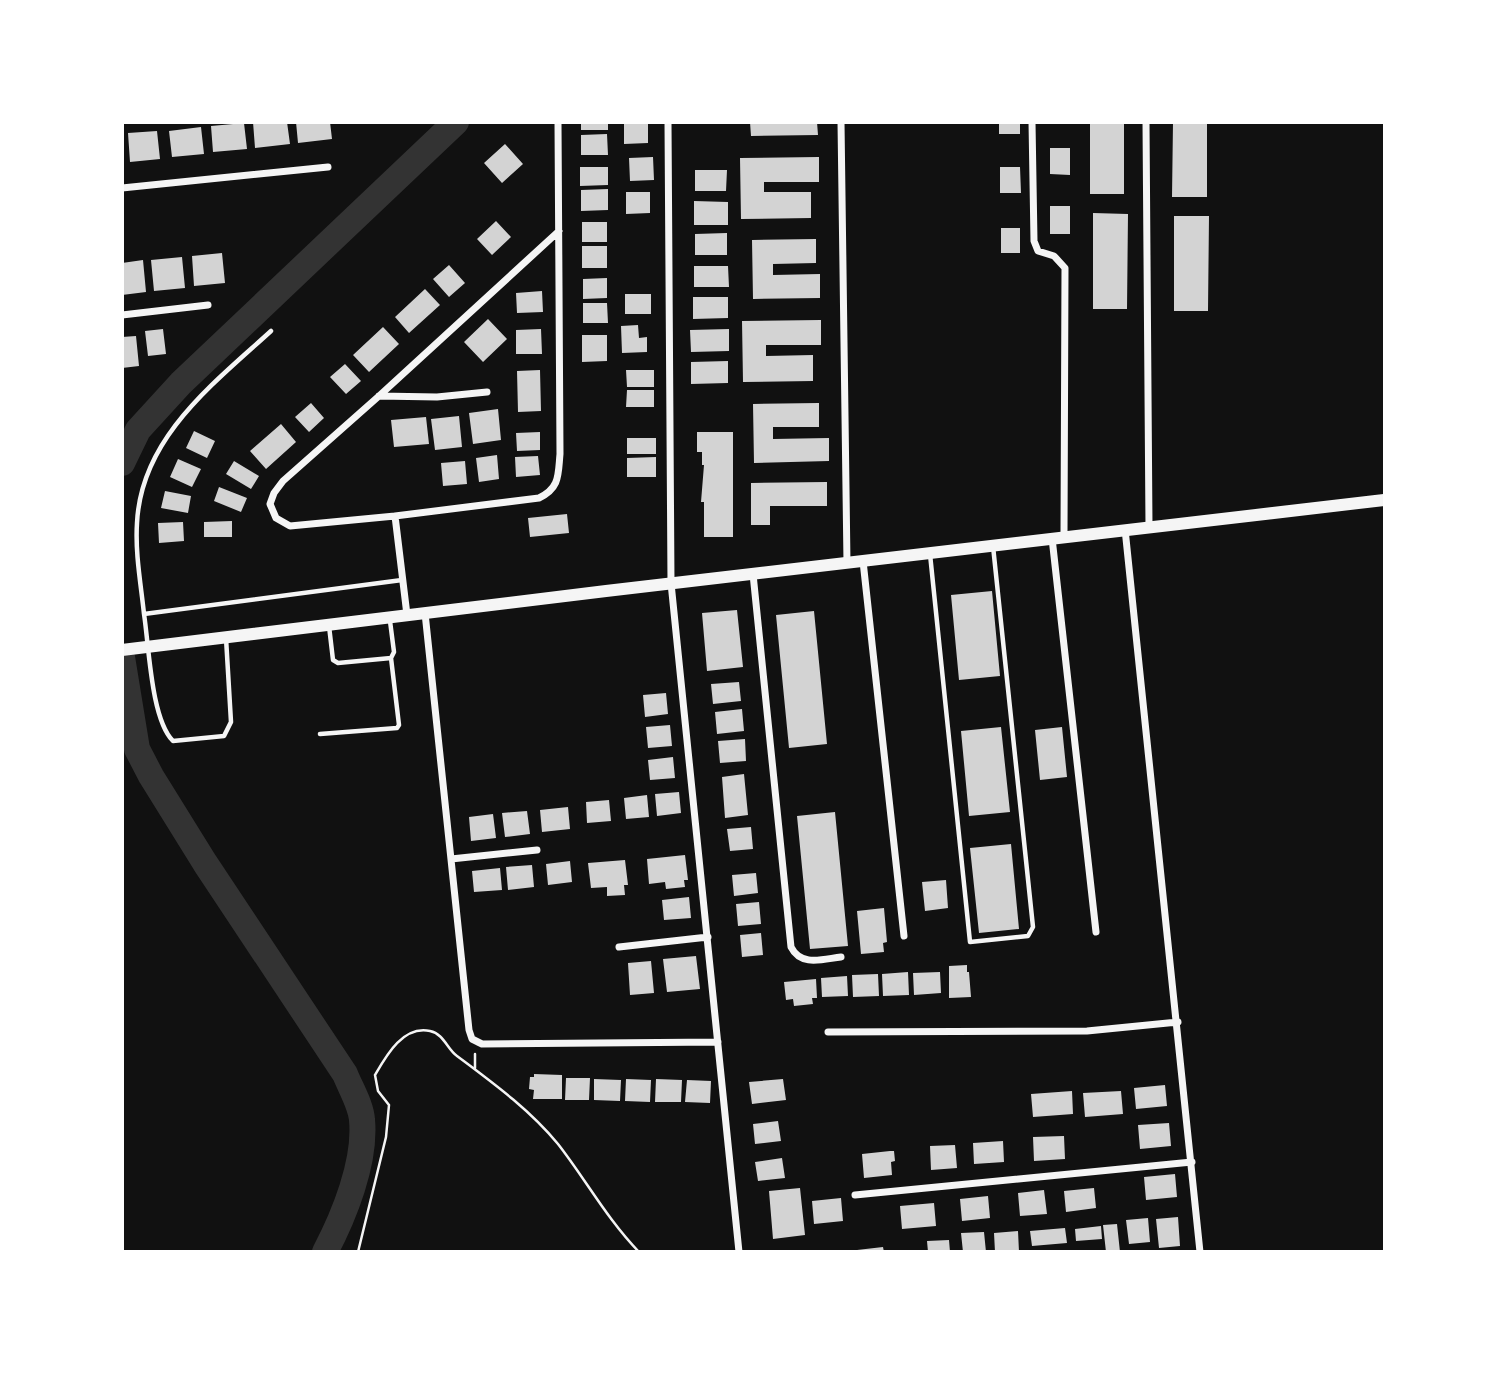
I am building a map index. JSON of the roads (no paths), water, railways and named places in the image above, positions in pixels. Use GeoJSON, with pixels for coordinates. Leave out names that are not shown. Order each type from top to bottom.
{"type":"FeatureCollection","features":[{"type":"Feature","properties":{"kind":"main road"},"geometry":{"type":"LineString","coordinates":[[122,650],[1384,500]]}},
{"type":"Feature","properties":{"kind":"street"},"geometry":{"type":"LineString","coordinates":[[558,122],[559,231],[559,454],[555,486],[550,493],[539,498],[395,516],[290,526],[276,518],[270,504],[283,481],[559,231]]}},
{"type":"Feature","properties":{"kind":"street"},"geometry":{"type":"LineString","coordinates":[[668,122],[671,583],[739,1251]]}},
{"type":"Feature","properties":{"kind":"street"},"geometry":{"type":"LineString","coordinates":[[841,122],[847,563]]}},
{"type":"Feature","properties":{"kind":"street"},"geometry":{"type":"LineString","coordinates":[[1032,122],[1034,241],[1038,251],[1054,256],[1065,268],[1058,537],[1097,932]]}},
{"type":"Feature","properties":{"kind":"street"},"geometry":{"type":"LineString","coordinates":[[1146,122],[1149,526]]}},
{"type":"Feature","properties":{"kind":"street"},"geometry":{"type":"LineString","coordinates":[[122,188],[328,167]]}},
{"type":"Feature","properties":{"kind":"street"},"geometry":{"type":"LineString","coordinates":[[122,315],[208,305]]}},
{"type":"Feature","properties":{"kind":"street"},"geometry":{"type":"LineString","coordinates":[[379,396],[437,397],[487,392]]}},
{"type":"Feature","properties":{"kind":"street"},"geometry":{"type":"LineString","coordinates":[[395,516],[407,615]]}},
{"type":"Feature","properties":{"kind":"street"},"geometry":{"type":"LineString","coordinates":[[1125,529],[1200,1251]]}},
{"type":"Feature","properties":{"kind":"street"},"geometry":{"type":"LineString","coordinates":[[863,561],[904,936]]}},
{"type":"Feature","properties":{"kind":"street"},"geometry":{"type":"LineString","coordinates":[[753,574],[791,947],[795,955],[807,961],[841,957]]}},
{"type":"Feature","properties":{"kind":"street"},"geometry":{"type":"LineString","coordinates":[[425,613],[472,1040],[482,1044],[718,1042]]}},
{"type":"Feature","properties":{"kind":"street"},"geometry":{"type":"LineString","coordinates":[[451,859],[537,850]]}},
{"type":"Feature","properties":{"kind":"street"},"geometry":{"type":"LineString","coordinates":[[619,947],[708,937]]}},
{"type":"Feature","properties":{"kind":"street"},"geometry":{"type":"LineString","coordinates":[[828,1032],[1087,1031],[1178,1022]]}},
{"type":"Feature","properties":{"kind":"street"},"geometry":{"type":"LineString","coordinates":[[855,1195],[1192,1162]]}},
{"type":"Feature","properties":{"kind":"lane"},"geometry":{"type":"LineString","coordinates":[[226,638],[231,722],[224,736],[173,741],[165,733],[158,712],[144,614],[136,524],[144,477],[190,405],[271,331]]}},
{"type":"Feature","properties":{"kind":"lane"},"geometry":{"type":"LineString","coordinates":[[930,553],[971,942],[1028,936],[1033,927],[993,545]]}},
{"type":"Feature","properties":{"kind":"lane"},"geometry":{"type":"LineString","coordinates":[[144,614],[402,580]]}},
{"type":"Feature","properties":{"kind":"lane"},"geometry":{"type":"LineString","coordinates":[[320,734],[397,728],[399,725],[391,658],[394,652],[390,617]]}},
{"type":"Feature","properties":{"kind":"lane"},"geometry":{"type":"LineString","coordinates":[[329,625],[333,660],[338,663],[391,658]]}},
{"type":"Feature","properties":{"kind":"waterway"},"geometry":{"type":"LineString","coordinates":[[122,463],[138,430],[181,383],[456,122]]}},
{"type":"Feature","properties":{"kind":"waterway"},"geometry":{"type":"LineString","coordinates":[[122,657],[137,749],[151,776],[205,863],[345,1074],[360,1109],[362,1136],[357,1171],[346,1205],[325,1252]]}}]}
